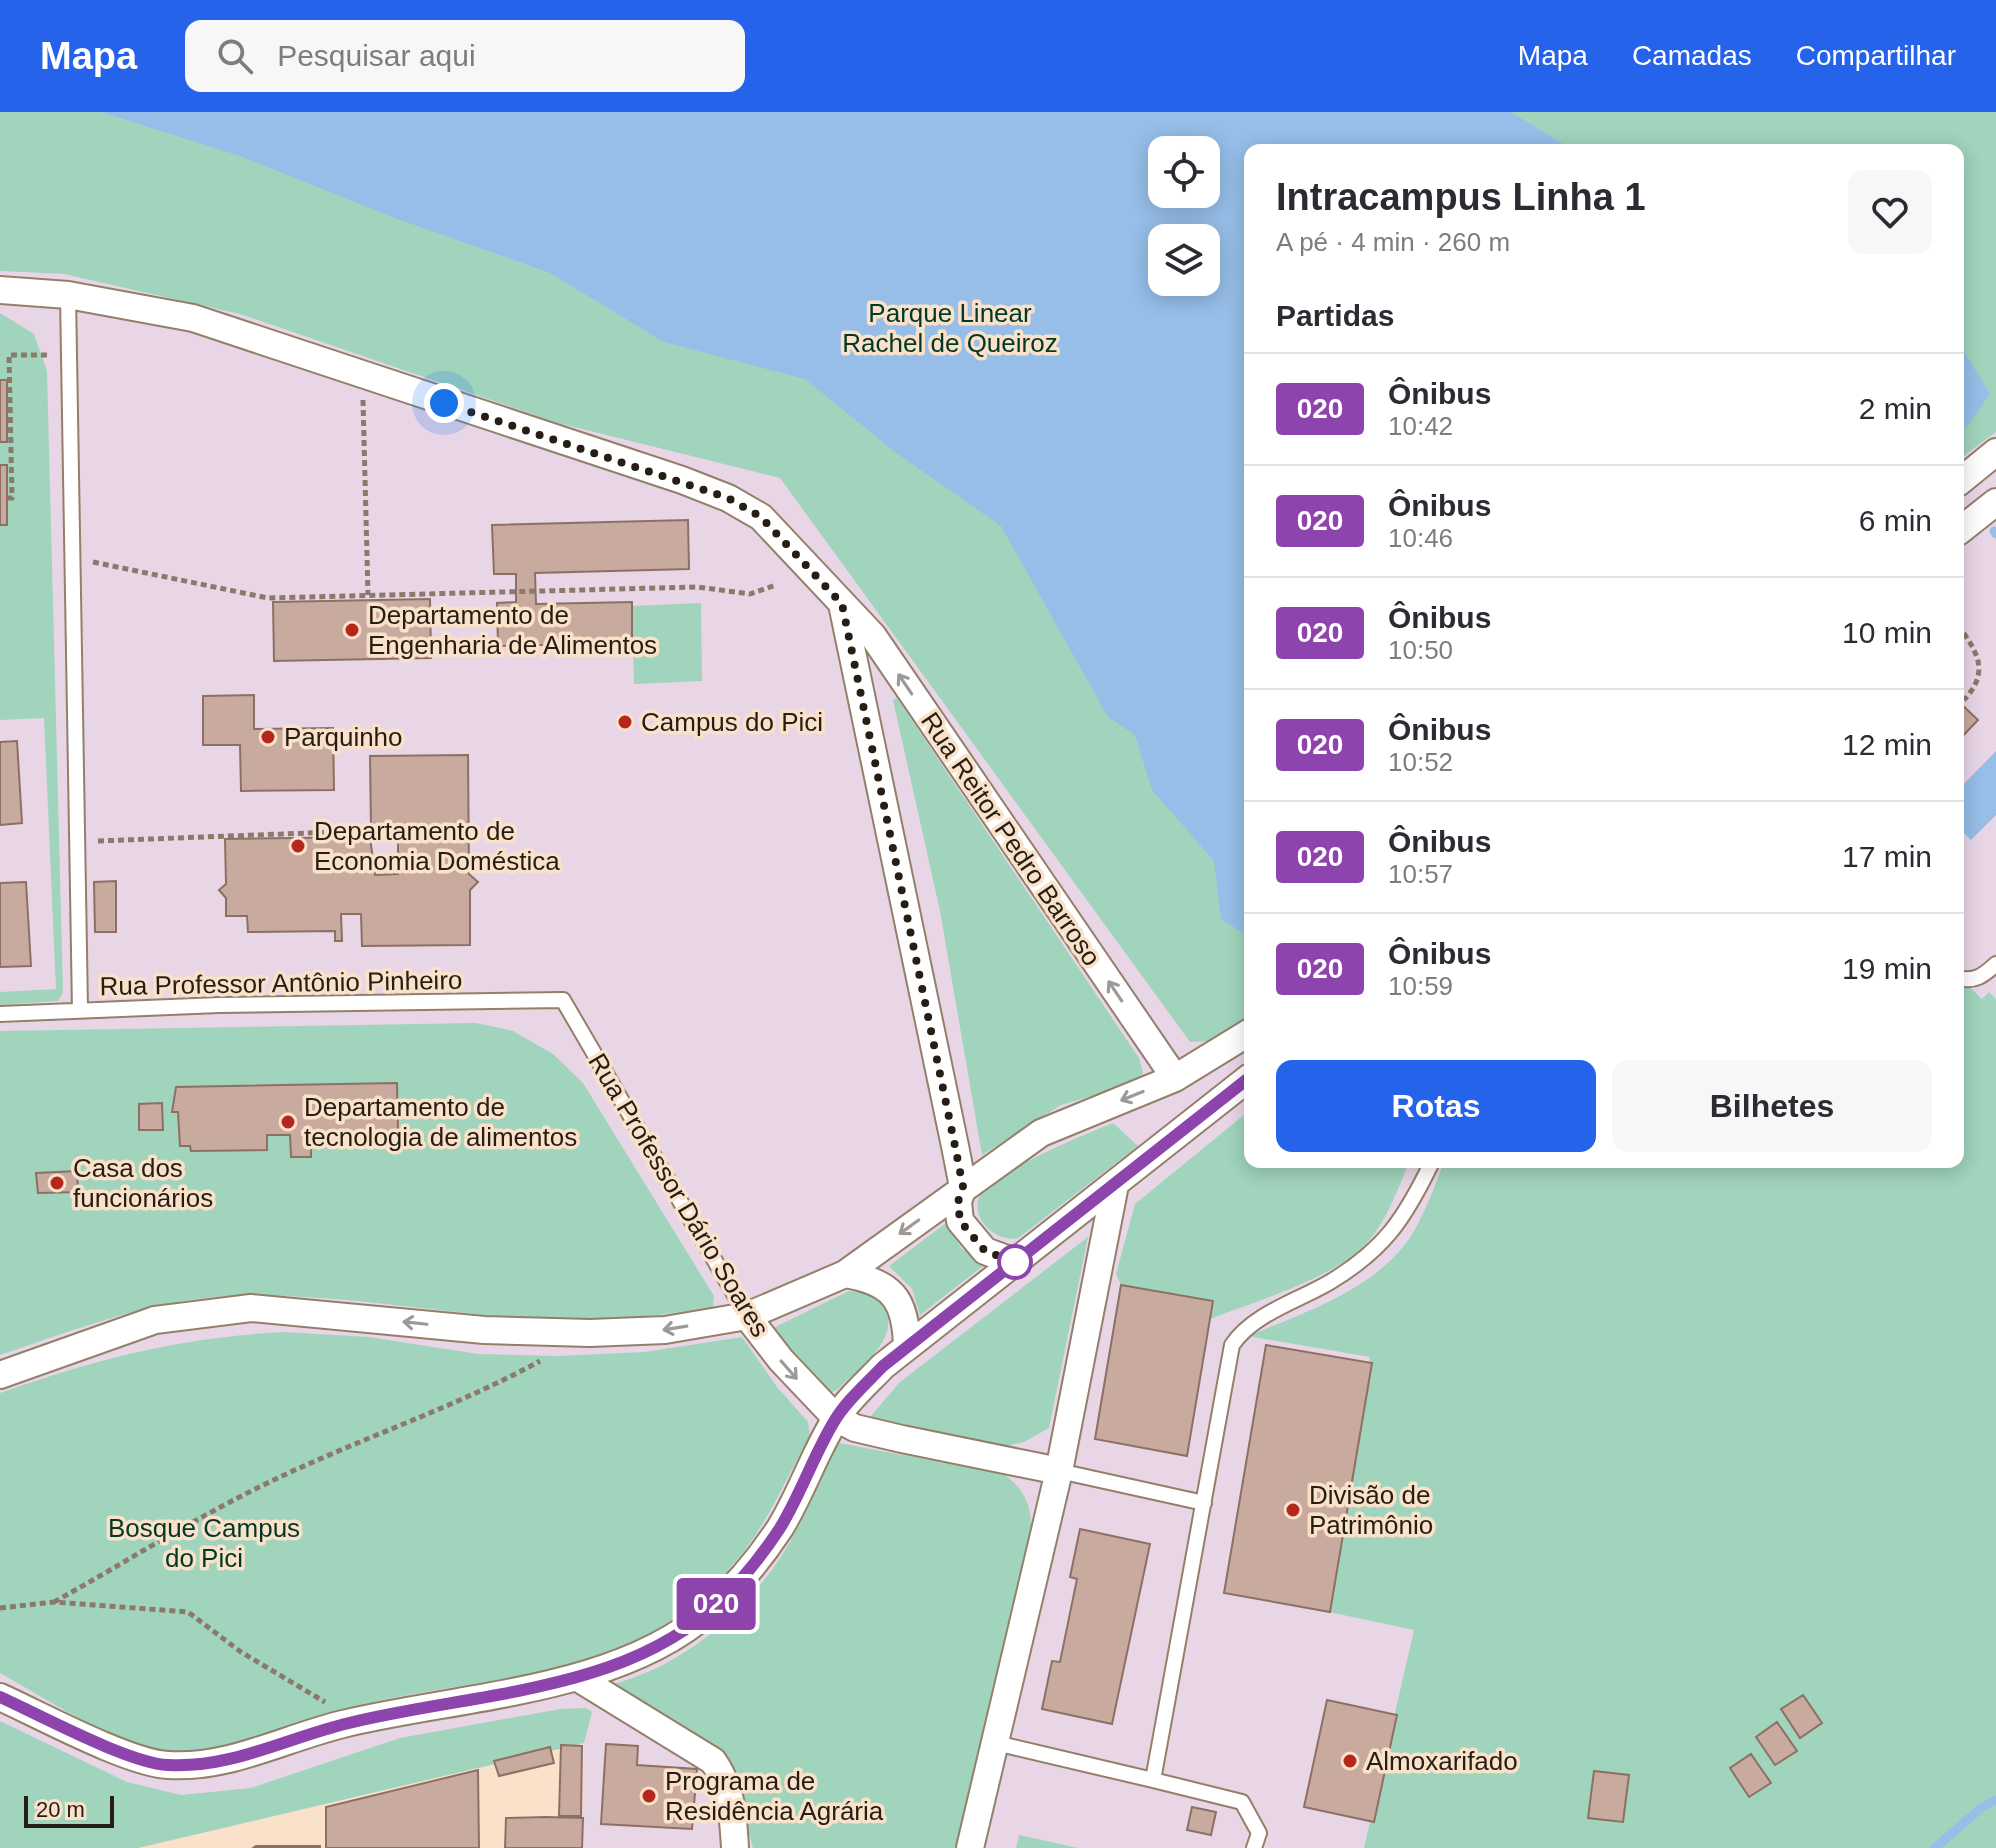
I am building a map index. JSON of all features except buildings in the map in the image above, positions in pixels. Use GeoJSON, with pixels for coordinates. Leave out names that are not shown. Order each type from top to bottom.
{"type":"FeatureCollection","features":[{"type":"Feature","properties":{"kind":"street","name":"Rua Reitor Pedro Barroso"},"geometry":{"type":"LineString","coordinates":[[0,290],[68,295],[193,318],[728,498],[761,517],[873,636],[1175,1078]]}},
{"type":"Feature","properties":{"kind":"street"},"geometry":{"type":"LineString","coordinates":[[1964,527],[1996,502]]}},
{"type":"Feature","properties":{"kind":"street"},"geometry":{"type":"LineString","coordinates":[[842,604],[963,1187],[958,1202],[960,1221],[985,1251],[1015,1262]]}},
{"type":"Feature","properties":{"kind":"street"},"geometry":{"type":"LineString","coordinates":[[0,1375],[155,1320],[238,1309],[484,1330],[590,1333],[665,1330],[747,1316],[845,1274],[1041,1133],[1175,1078],[1244,1036]]}},
{"type":"Feature","properties":{"kind":"street"},"geometry":{"type":"LineString","coordinates":[[0,1697],[132,1756],[164,1765],[194,1766],[236,1759],[304,1733],[578,1678],[667,1641],[709,1612],[744,1575],[779,1528],[836,1418],[883,1366],[1244,1082]]}},
{"type":"Feature","properties":{"kind":"street"},"geometry":{"type":"LineString","coordinates":[[970,1848],[1059,1471],[1115,1185]]}},
{"type":"Feature","properties":{"kind":"street"},"geometry":{"type":"LineString","coordinates":[[845,1274],[883,1284],[895,1297],[904,1311],[907,1347]]}},
{"type":"Feature","properties":{"kind":"street","name":"Rua Professor Dário Soares"},"geometry":{"type":"LineString","coordinates":[[747,1316],[781,1360],[836,1418]]}},
{"type":"Feature","properties":{"kind":"street"},"geometry":{"type":"LineString","coordinates":[[836,1418],[855,1428],[1059,1471]]}},
{"type":"Feature","properties":{"kind":"street"},"geometry":{"type":"LineString","coordinates":[[578,1678],[713,1761],[726,1779],[733,1808],[735,1848]]}},
{"type":"Feature","properties":{"kind":"lane"},"geometry":{"type":"LineString","coordinates":[[68,295],[80,1010]]}},
{"type":"Feature","properties":{"kind":"lane"},"geometry":{"type":"LineString","coordinates":[[1964,979],[1983,976],[1996,964]]}},
{"type":"Feature","properties":{"kind":"lane","name":"Rua Professor Antônio Pinheiro"},"geometry":{"type":"LineString","coordinates":[[0,1014],[563,1000]]}},
{"type":"Feature","properties":{"kind":"lane","name":"Rua Professor Dário Soares"},"geometry":{"type":"LineString","coordinates":[[563,1000],[747,1316]]}},
{"type":"Feature","properties":{"kind":"lane"},"geometry":{"type":"LineString","coordinates":[[1153,1780],[1232,1345],[1251,1325],[1332,1281],[1380,1246],[1409,1211],[1429,1168]]}},
{"type":"Feature","properties":{"kind":"lane"},"geometry":{"type":"LineString","coordinates":[[1059,1471],[1204,1503]]}},
{"type":"Feature","properties":{"kind":"lane"},"geometry":{"type":"LineString","coordinates":[[996,1743],[1242,1802],[1259,1833],[1254,1848]]}},
{"type":"Feature","properties":{"kind":"path"},"geometry":{"type":"LineString","coordinates":[[7,498],[12,498],[9,355],[47,355]]}},
{"type":"Feature","properties":{"kind":"path"},"geometry":{"type":"LineString","coordinates":[[363,397],[368,595]]}},
{"type":"Feature","properties":{"kind":"path"},"geometry":{"type":"LineString","coordinates":[[72,558],[268,598],[698,587],[750,594],[776,585]]}},
{"type":"Feature","properties":{"kind":"path"},"geometry":{"type":"LineString","coordinates":[[1964,636],[1979,665],[1975,688],[1964,700]]}},
{"type":"Feature","properties":{"kind":"path"},"geometry":{"type":"LineString","coordinates":[[77,843],[362,831]]}},
{"type":"Feature","properties":{"kind":"path"},"geometry":{"type":"LineString","coordinates":[[54,1602],[275,1479],[416,1416],[495,1386],[549,1356]]}},
{"type":"Feature","properties":{"kind":"path"},"geometry":{"type":"LineString","coordinates":[[0,1608],[54,1602],[188,1612],[241,1652],[357,1721]]}},
{"type":"Feature","properties":{"kind":"shaded area","name":"Campus do Pici"},"geometry":{"type":"Polygon","coordinates":[[[0,112],[1996,112],[1996,1848],[582,1848],[584,1743],[138,1848],[0,1848],[0,112]]]}},
{"type":"Feature","properties":{"kind":"green space","name":"Parque Linear Rachel de Queiroz"},"geometry":{"type":"Polygon","coordinates":[[[0,112],[1996,112],[1996,432],[1964,456],[1964,144],[1244,144],[1244,1019],[1215,1041],[1190,1042],[780,478],[558,423],[240,314],[64,274],[0,271],[0,112]]]}},
{"type":"Feature","properties":{"kind":"green space"},"geometry":{"type":"Polygon","coordinates":[[[0,313],[34,334],[47,371],[63,992],[58,1001],[0,1005],[0,992],[56,989],[44,718],[0,720],[0,313]]]}},
{"type":"Feature","properties":{"kind":"green space"},"geometry":{"type":"Polygon","coordinates":[[[701,603],[702,681],[634,684],[632,606],[701,603]]]}},
{"type":"Feature","properties":{"kind":"green space"},"geometry":{"type":"Polygon","coordinates":[[[897,698],[1139,1058],[1143,1073],[1135,1083],[1061,1105],[982,1155],[940,911],[893,700],[897,698]]]}},
{"type":"Feature","properties":{"kind":"green space"},"geometry":{"type":"Polygon","coordinates":[[[1964,982],[1982,999],[1989,992],[1996,999],[1996,1848],[1364,1848],[1414,1630],[1329,1612],[1370,1357],[1248,1336],[1317,1307],[1362,1283],[1399,1251],[1414,1231],[1442,1168],[1964,1168],[1964,982]]]}},
{"type":"Feature","properties":{"kind":"green space"},"geometry":{"type":"Polygon","coordinates":[[[476,1023],[513,1031],[553,1054],[583,1083],[714,1296],[713,1307],[623,1318],[555,1320],[305,1297],[229,1296],[141,1310],[0,1355],[0,1031],[476,1023]]]}},
{"type":"Feature","properties":{"kind":"green space"},"geometry":{"type":"Polygon","coordinates":[[[1244,1115],[1244,1168],[1407,1168],[1379,1227],[1352,1257],[1283,1292],[1210,1319],[1213,1301],[1121,1285],[1116,1274],[1135,1204],[1244,1115]]]}},
{"type":"Feature","properties":{"kind":"green space"},"geometry":{"type":"Polygon","coordinates":[[[1113,1123],[1138,1146],[1017,1239],[999,1236],[984,1224],[978,1202],[980,1195],[990,1185],[1042,1154],[1113,1123]]]}},
{"type":"Feature","properties":{"kind":"green space"},"geometry":{"type":"Polygon","coordinates":[[[946,1223],[962,1249],[988,1262],[920,1315],[912,1289],[889,1266],[946,1223]]]}},
{"type":"Feature","properties":{"kind":"green space"},"geometry":{"type":"Polygon","coordinates":[[[1088,1237],[1049,1428],[1024,1442],[1006,1446],[870,1417],[900,1382],[1088,1237]]]}},
{"type":"Feature","properties":{"kind":"green space"},"geometry":{"type":"Polygon","coordinates":[[[849,1291],[867,1294],[879,1301],[888,1317],[888,1329],[883,1341],[865,1363],[836,1391],[825,1393],[773,1328],[849,1291]]]}},
{"type":"Feature","properties":{"kind":"green space","name":"Bosque Campus do Pici"},"geometry":{"type":"Polygon","coordinates":[[[283,1332],[369,1337],[478,1354],[557,1356],[645,1352],[742,1337],[777,1387],[808,1422],[810,1435],[754,1538],[702,1597],[657,1629],[610,1652],[561,1668],[402,1696],[345,1709],[230,1746],[182,1752],[157,1751],[122,1740],[0,1673],[0,1393],[139,1352],[208,1339],[283,1332]]]}},
{"type":"Feature","properties":{"kind":"green space"},"geometry":{"type":"Polygon","coordinates":[[[839,1443],[1003,1474],[1020,1490],[1030,1511],[1031,1526],[963,1848],[753,1848],[733,1776],[718,1755],[613,1684],[665,1664],[690,1649],[713,1632],[754,1592],[787,1547],[839,1443]]]}},
{"type":"Feature","properties":{"kind":"green space"},"geometry":{"type":"Polygon","coordinates":[[[586,1708],[592,1712],[584,1743],[138,1848],[0,1848],[0,1721],[127,1782],[181,1795],[251,1788],[400,1738],[560,1709],[586,1708]]]}},
{"type":"Feature","properties":{"kind":"green space"},"geometry":{"type":"Polygon","coordinates":[[[1019,1835],[1078,1848],[1016,1848],[1019,1835]]]}},
{"type":"Feature","properties":{"kind":"water"},"geometry":{"type":"Polygon","coordinates":[[[101,112],[1511,112],[1563,144],[1244,144],[1244,933],[1221,919],[1214,861],[1152,790],[1135,735],[1108,717],[1001,526],[895,452],[805,379],[664,342],[548,272],[392,217],[240,156],[101,112]]]}},
{"type":"Feature","properties":{"kind":"water"},"geometry":{"type":"Polygon","coordinates":[[[1964,347],[1965,353],[1990,394],[1964,430],[1964,347]]]}},
{"type":"Feature","properties":{"kind":"water"},"geometry":{"type":"Polygon","coordinates":[[[1996,751],[1996,815],[1971,840],[1964,833],[1964,784],[1996,751]]]}},
{"type":"Feature","properties":{"kind":"waterway"},"geometry":{"type":"LineString","coordinates":[[1935,1848],[1982,1807],[1996,1800]]}},
{"type":"Feature","properties":{"kind":"bus line","name":"020"},"geometry":{"type":"LineString","coordinates":[[0,1697],[132,1756],[164,1765],[194,1766],[236,1759],[304,1733],[441,1703],[578,1678],[667,1641],[709,1612],[744,1575],[779,1528],[836,1418],[883,1366],[1244,1082]]}},
{"type":"Feature","properties":{"kind":"place","name":"Departamento de Engenharia de Alimentos"},"geometry":{"type":"Point","coordinates":[352,630]}},
{"type":"Feature","properties":{"kind":"place","name":"Campus do Pici"},"geometry":{"type":"Point","coordinates":[625,722]}},
{"type":"Feature","properties":{"kind":"place","name":"Parquinho"},"geometry":{"type":"Point","coordinates":[268,737]}},
{"type":"Feature","properties":{"kind":"place","name":"Departamento de Economia Doméstica"},"geometry":{"type":"Point","coordinates":[298,846]}},
{"type":"Feature","properties":{"kind":"place","name":"Departamento de tecnologia de alimentos"},"geometry":{"type":"Point","coordinates":[288,1122]}},
{"type":"Feature","properties":{"kind":"place","name":"Casa dos funcionários"},"geometry":{"type":"Point","coordinates":[57,1183]}},
{"type":"Feature","properties":{"kind":"place","name":"Divisão de Patrimônio"},"geometry":{"type":"Point","coordinates":[1293,1510]}},
{"type":"Feature","properties":{"kind":"place","name":"Almoxarifado"},"geometry":{"type":"Point","coordinates":[1350,1761]}},
{"type":"Feature","properties":{"kind":"place","name":"Programa de Residência Agrária"},"geometry":{"type":"Point","coordinates":[649,1796]}},
{"type":"Feature","properties":{"kind":"route"},"geometry":{"type":"LineString","coordinates":[[444,403],[682,480],[728,498],[761,517],[842,604],[843,622],[963,1187],[958,1202],[960,1221],[985,1251],[1015,1262]]}}]}
